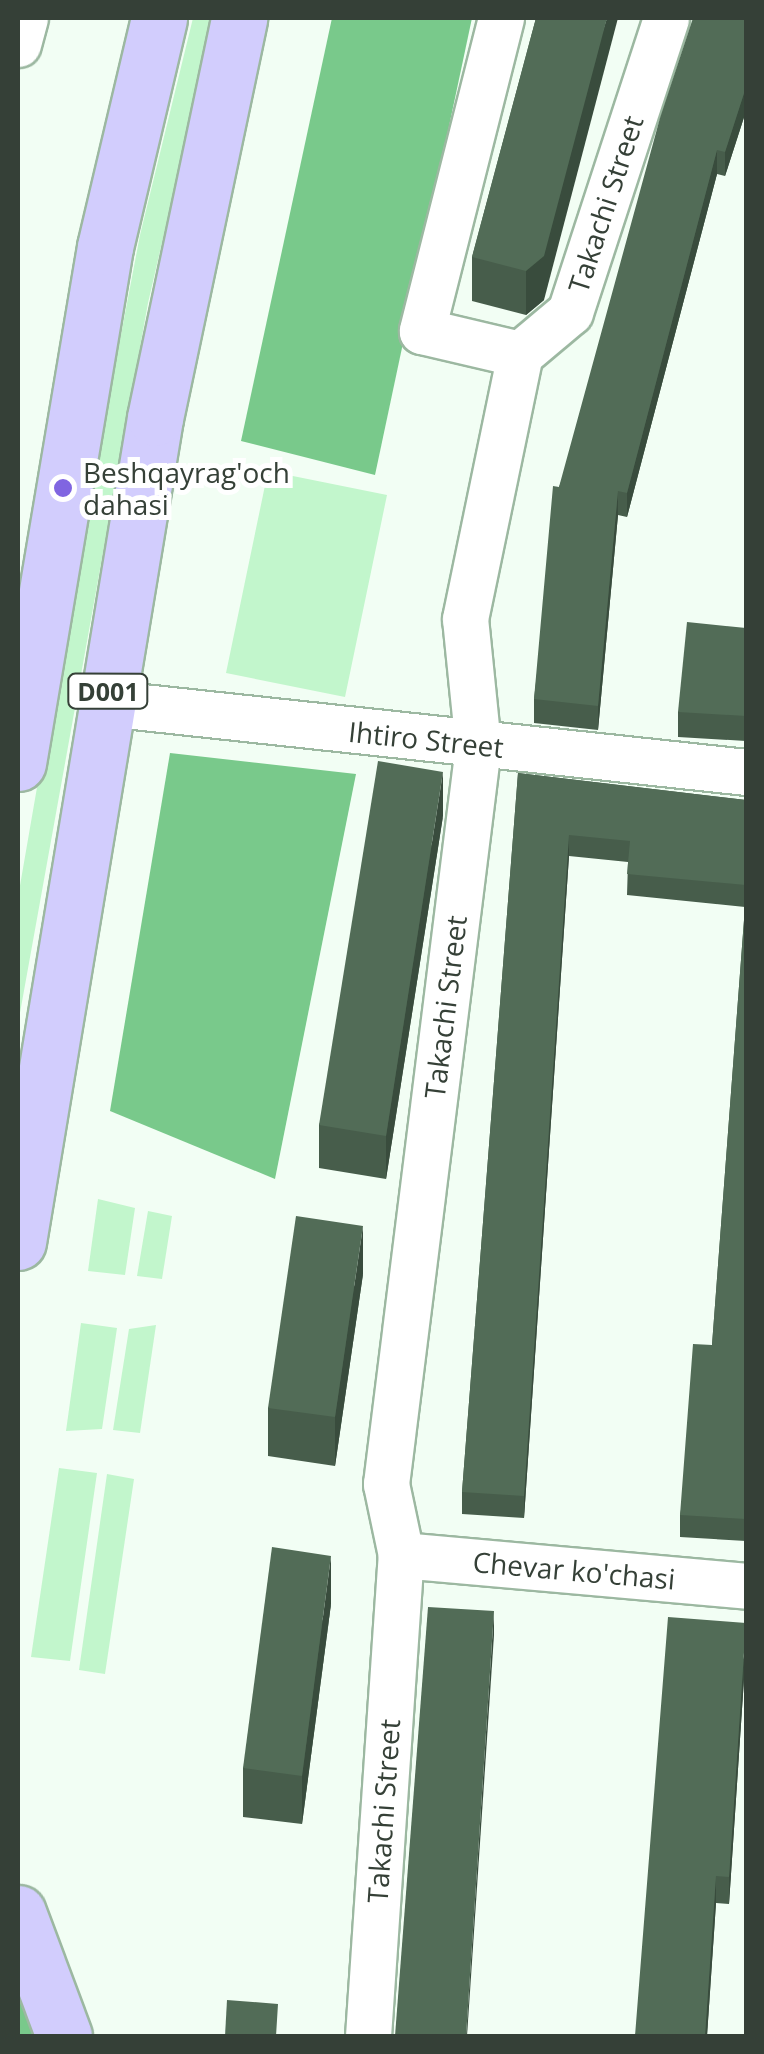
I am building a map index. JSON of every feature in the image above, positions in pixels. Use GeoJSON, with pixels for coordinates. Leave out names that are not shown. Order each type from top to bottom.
{"type":"FeatureCollection","features":[{"type":"Feature","properties":{"kind":"highway","name":"D001"},"geometry":{"type":"LineString","coordinates":[[18,763],[30,606],[104,247],[159,18]]}},
{"type":"Feature","properties":{"kind":"highway","name":"D001"},"geometry":{"type":"LineString","coordinates":[[18,1242],[106,703],[205,160],[239,18]]}},
{"type":"Feature","properties":{"kind":"highway"},"geometry":{"type":"LineString","coordinates":[[18,1914],[64,2036]]}},
{"type":"Feature","properties":{"kind":"street"},"geometry":{"type":"LineString","coordinates":[[18,44],[25,18]]}},
{"type":"Feature","properties":{"kind":"street"},"geometry":{"type":"LineString","coordinates":[[501,18],[422,331],[520,354]]}},
{"type":"Feature","properties":{"kind":"street","name":"Takachi Street"},"geometry":{"type":"LineString","coordinates":[[368,2036],[400,1554],[386,1484],[478,746],[464,619],[520,354],[570,312],[666,18]]}},
{"type":"Feature","properties":{"kind":"street","name":"Ihtiro Street"},"geometry":{"type":"LineString","coordinates":[[106,703],[746,772]]}},
{"type":"Feature","properties":{"kind":"street","name":"Chevar ko'chasi"},"geometry":{"type":"LineString","coordinates":[[400,1554],[746,1586]]}},
{"type":"Feature","properties":{"kind":"green space"},"geometry":{"type":"Polygon","coordinates":[[[193,18],[214,18],[148,303],[18,1024],[18,897],[61,649],[140,235],[193,18]]]}},
{"type":"Feature","properties":{"kind":"green space"},"geometry":{"type":"Polygon","coordinates":[[[332,18],[472,18],[375,475],[241,441],[332,18]]]}},
{"type":"Feature","properties":{"kind":"green space"},"geometry":{"type":"Polygon","coordinates":[[[268,471],[387,495],[345,697],[226,673],[268,471]]]}},
{"type":"Feature","properties":{"kind":"green space"},"geometry":{"type":"Polygon","coordinates":[[[170,753],[356,774],[275,1179],[110,1111],[170,753]]]}},
{"type":"Feature","properties":{"kind":"green space"},"geometry":{"type":"Polygon","coordinates":[[[98,1199],[135,1208],[125,1275],[88,1271],[98,1199]]]}},
{"type":"Feature","properties":{"kind":"green space"},"geometry":{"type":"Polygon","coordinates":[[[148,1211],[172,1216],[162,1279],[137,1276],[148,1211]]]}},
{"type":"Feature","properties":{"kind":"green space"},"geometry":{"type":"Polygon","coordinates":[[[81,1323],[117,1328],[102,1429],[66,1431],[81,1323]]]}},
{"type":"Feature","properties":{"kind":"green space"},"geometry":{"type":"Polygon","coordinates":[[[156,1325],[140,1433],[113,1430],[129,1329],[156,1325]]]}},
{"type":"Feature","properties":{"kind":"green space"},"geometry":{"type":"Polygon","coordinates":[[[59,1468],[97,1473],[70,1661],[31,1657],[59,1468]]]}},
{"type":"Feature","properties":{"kind":"green space"},"geometry":{"type":"Polygon","coordinates":[[[107,1474],[134,1479],[105,1674],[79,1670],[107,1474]]]}},
{"type":"Feature","properties":{"kind":"green space"},"geometry":{"type":"Polygon","coordinates":[[[18,1969],[41,2036],[18,2036],[18,1969]]]}},
{"type":"Feature","properties":{"kind":"building"},"geometry":{"type":"Polygon","coordinates":[[[536,18],[607,18],[544,256],[526,271],[472,257],[536,18]]]}},
{"type":"Feature","properties":{"kind":"building"},"geometry":{"type":"Polygon","coordinates":[[[693,18],[746,18],[746,87],[725,152],[717,150],[627,493],[618,491],[598,706],[534,699],[553,486],[559,487],[660,118],[693,18]]]}},
{"type":"Feature","properties":{"kind":"building"},"geometry":{"type":"Polygon","coordinates":[[[687,622],[746,628],[746,716],[678,712],[687,622]]]}},
{"type":"Feature","properties":{"kind":"building"},"geometry":{"type":"Polygon","coordinates":[[[378,761],[443,772],[386,1136],[319,1125],[378,761]]]}},
{"type":"Feature","properties":{"kind":"building"},"geometry":{"type":"Polygon","coordinates":[[[518,773],[746,800],[746,885],[627,874],[630,841],[569,835],[524,1496],[462,1492],[518,773]]]}},
{"type":"Feature","properties":{"kind":"building"},"geometry":{"type":"Polygon","coordinates":[[[746,893],[746,1519],[680,1515],[693,1344],[712,1345],[746,893]]]}},
{"type":"Feature","properties":{"kind":"building"},"geometry":{"type":"Polygon","coordinates":[[[296,1216],[363,1226],[335,1417],[268,1408],[296,1216]]]}},
{"type":"Feature","properties":{"kind":"building"},"geometry":{"type":"Polygon","coordinates":[[[272,1547],[331,1556],[302,1776],[243,1768],[272,1547]]]}},
{"type":"Feature","properties":{"kind":"building"},"geometry":{"type":"Polygon","coordinates":[[[428,1607],[494,1611],[466,2036],[395,2036],[428,1607]]]}},
{"type":"Feature","properties":{"kind":"building"},"geometry":{"type":"Polygon","coordinates":[[[668,1617],[746,1623],[729,1877],[716,1876],[705,2036],[635,2036],[668,1617]]]}},
{"type":"Feature","properties":{"kind":"building"},"geometry":{"type":"Polygon","coordinates":[[[227,2000],[278,2004],[276,2036],[225,2036],[227,2000]]]}},
{"type":"Feature","properties":{"kind":"place","name":"Beshqayrag'och dahasi"},"geometry":{"type":"Point","coordinates":[63,488]}}]}
